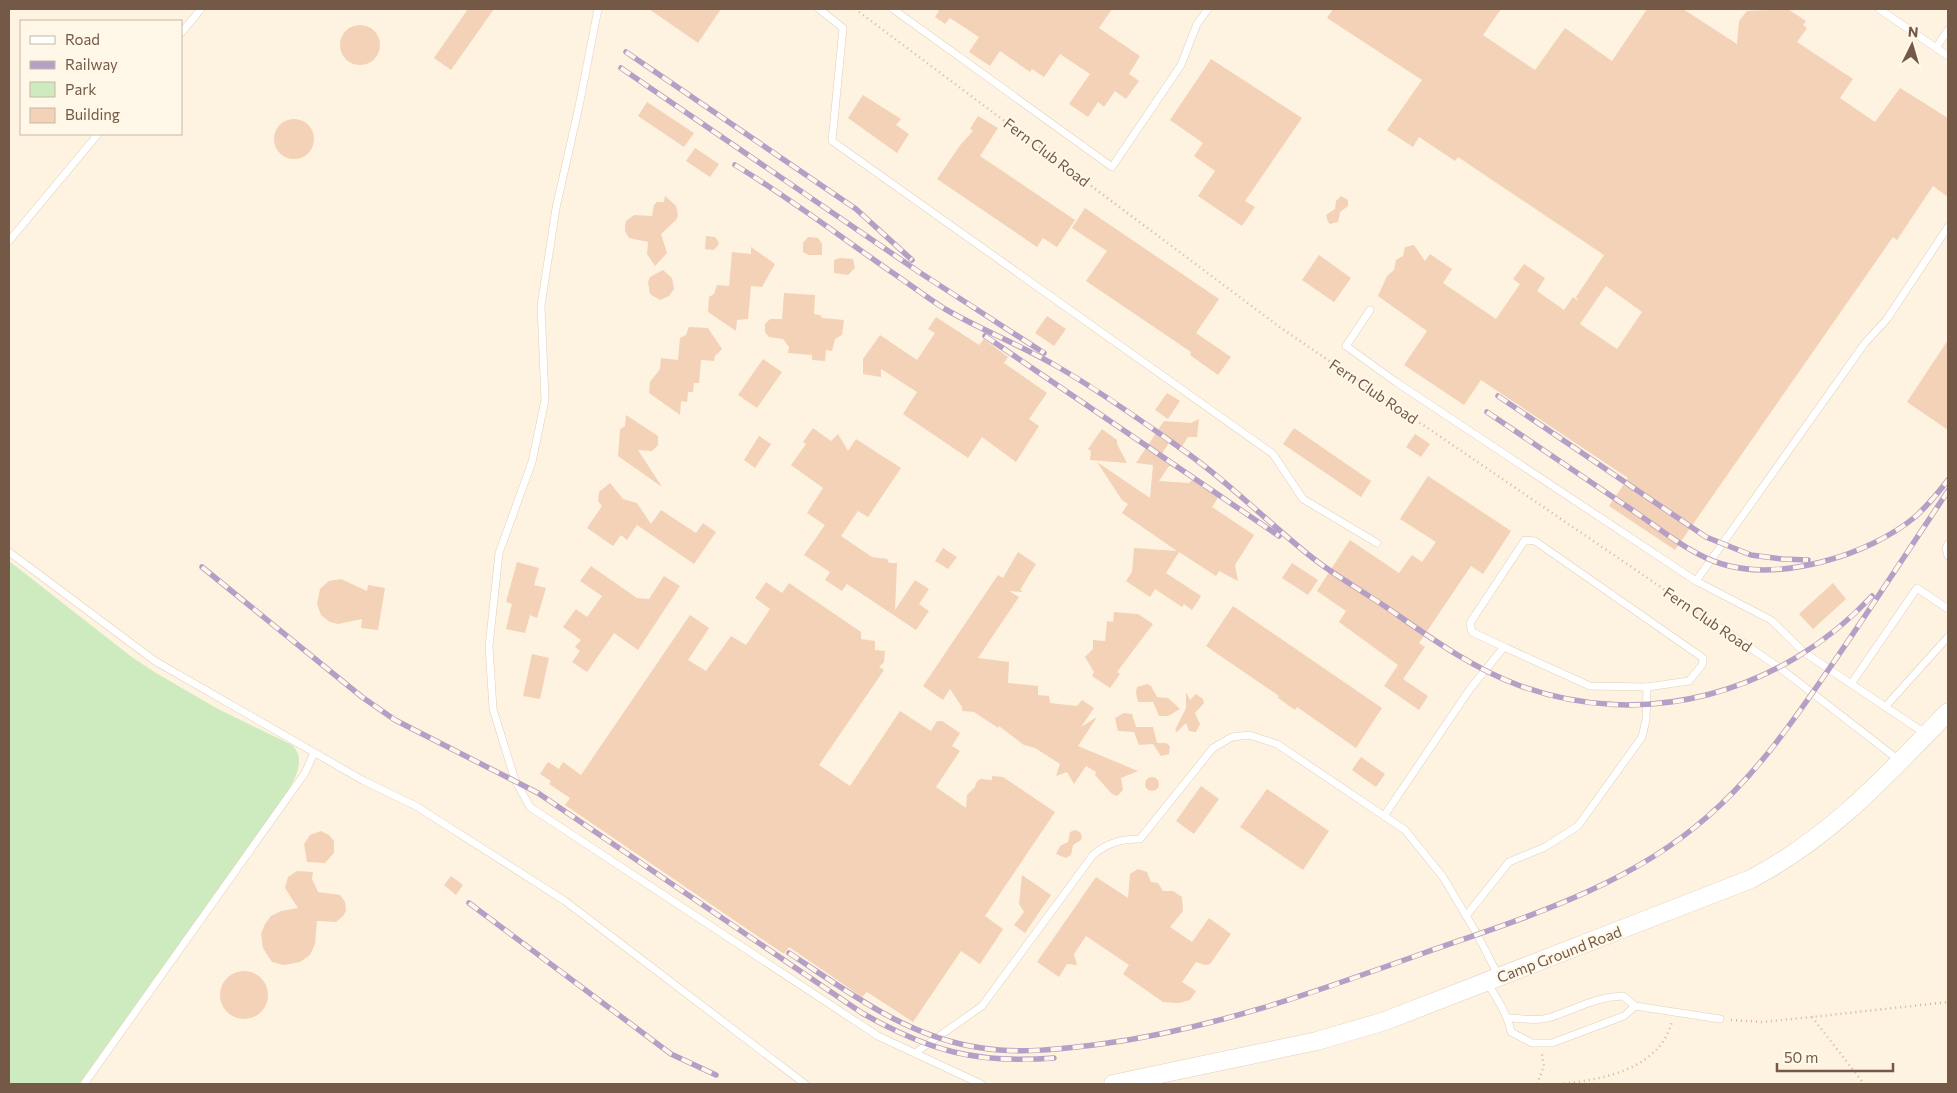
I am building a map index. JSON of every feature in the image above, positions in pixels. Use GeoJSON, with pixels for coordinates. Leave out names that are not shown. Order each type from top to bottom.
{"type":"FeatureCollection","features":[{"type":"Feature","properties":{"kind":"street","name":"Camp Ground Road"},"geometry":{"type":"LineString","coordinates":[[1113,1084],[1324,1040],[1385,1021],[1751,879],[1776,866],[1818,838],[1854,807],[1948,712]]}},
{"type":"Feature","properties":{"kind":"lane"},"geometry":{"type":"LineString","coordinates":[[182,32],[201,9]]}},
{"type":"Feature","properties":{"kind":"lane"},"geometry":{"type":"LineString","coordinates":[[598,9],[556,208],[541,306],[545,400],[532,462],[499,553],[489,646],[493,709],[515,780],[530,807],[878,1036],[981,1084]]}},
{"type":"Feature","properties":{"kind":"lane"},"geometry":{"type":"LineString","coordinates":[[819,9],[843,28],[832,141],[1273,454],[1303,499],[1377,543]]}},
{"type":"Feature","properties":{"kind":"lane"},"geometry":{"type":"LineString","coordinates":[[893,9],[1112,167],[1181,66],[1197,24],[1208,9]]}},
{"type":"Feature","properties":{"kind":"lane"},"geometry":{"type":"LineString","coordinates":[[1878,9],[1948,56]]}},
{"type":"Feature","properties":{"kind":"lane"},"geometry":{"type":"LineString","coordinates":[[1936,48],[1948,30]]}},
{"type":"Feature","properties":{"kind":"lane"},"geometry":{"type":"LineString","coordinates":[[9,241],[97,135]]}},
{"type":"Feature","properties":{"kind":"lane"},"geometry":{"type":"LineString","coordinates":[[1696,581],[1865,343],[1887,319],[1948,227]]}},
{"type":"Feature","properties":{"kind":"lane"},"geometry":{"type":"LineString","coordinates":[[1370,310],[1346,346],[1404,388],[1696,581],[1771,620],[1805,653],[1926,734]]}},
{"type":"Feature","properties":{"kind":"lane"},"geometry":{"type":"LineString","coordinates":[[1525,540],[1535,541],[1703,658],[1702,666],[1689,682],[1647,688],[1590,686],[1472,632],[1470,622],[1525,540]]}},
{"type":"Feature","properties":{"kind":"lane"},"geometry":{"type":"LineString","coordinates":[[1948,544],[1946,548],[1948,556]]}},
{"type":"Feature","properties":{"kind":"lane"},"geometry":{"type":"LineString","coordinates":[[9,552],[154,661],[364,781],[416,806],[565,901],[805,1084]]}},
{"type":"Feature","properties":{"kind":"lane"},"geometry":{"type":"LineString","coordinates":[[1852,684],[1917,588],[1948,609]]}},
{"type":"Feature","properties":{"kind":"lane","name":"Fern Club Road"},"geometry":{"type":"LineString","coordinates":[[1721,628],[1780,668],[1900,762]]}},
{"type":"Feature","properties":{"kind":"lane"},"geometry":{"type":"LineString","coordinates":[[1885,707],[1948,637]]}},
{"type":"Feature","properties":{"kind":"lane"},"geometry":{"type":"LineString","coordinates":[[1384,816],[1470,689],[1504,647]]}},
{"type":"Feature","properties":{"kind":"lane"},"geometry":{"type":"LineString","coordinates":[[1466,916],[1509,862],[1545,847],[1578,826],[1642,737],[1646,720],[1647,688]]}},
{"type":"Feature","properties":{"kind":"lane"},"geometry":{"type":"LineString","coordinates":[[915,1053],[982,1006],[1093,855],[1104,845],[1126,839],[1140,839],[1213,748],[1232,737],[1249,735],[1277,744],[1405,830],[1442,877],[1466,916],[1493,979],[1503,1012],[1509,1018],[1511,1032],[1532,1043],[1552,1043],[1624,1016],[1634,1006]]}},
{"type":"Feature","properties":{"kind":"lane"},"geometry":{"type":"LineString","coordinates":[[84,1084],[306,773],[314,753]]}},
{"type":"Feature","properties":{"kind":"lane"},"geometry":{"type":"LineString","coordinates":[[1509,1018],[1532,1021],[1547,1018],[1603,997],[1623,996],[1634,1006],[1720,1019]]}},
{"type":"Feature","properties":{"kind":"path","name":"Fern Club Road"},"geometry":{"type":"LineString","coordinates":[[855,9],[1282,328],[1721,628]]}},
{"type":"Feature","properties":{"kind":"path"},"geometry":{"type":"LineString","coordinates":[[1720,1019],[1762,1022],[1948,1002]]}},
{"type":"Feature","properties":{"kind":"path"},"geometry":{"type":"LineString","coordinates":[[1559,1084],[1596,1079],[1635,1066],[1651,1056],[1661,1044],[1671,1025],[1674,1013]]}},
{"type":"Feature","properties":{"kind":"path"},"geometry":{"type":"LineString","coordinates":[[1812,1018],[1864,1084]]}},
{"type":"Feature","properties":{"kind":"path"},"geometry":{"type":"LineString","coordinates":[[1537,1084],[1544,1066],[1540,1043]]}},
{"type":"Feature","properties":{"kind":"green space"},"geometry":{"type":"Polygon","coordinates":[[[9,561],[133,658],[218,709],[292,745],[298,753],[297,772],[287,792],[79,1084],[9,1084],[9,561]]]}},
{"type":"Feature","properties":{"kind":"building"},"geometry":{"type":"Polygon","coordinates":[[[468,9],[494,9],[451,70],[434,58],[468,9]]]}},
{"type":"Feature","properties":{"kind":"building"},"geometry":{"type":"Polygon","coordinates":[[[649,9],[721,9],[698,43],[649,9]]]}},
{"type":"Feature","properties":{"kind":"building"},"geometry":{"type":"Polygon","coordinates":[[[936,9],[1112,9],[1099,28],[1140,56],[1129,74],[1139,81],[1126,99],[1115,91],[1104,107],[1098,102],[1088,117],[1069,104],[1090,74],[1060,54],[1044,77],[1032,69],[1030,72],[1000,51],[990,66],[969,52],[979,37],[950,18],[945,24],[935,17],[939,11],[936,9]]]}},
{"type":"Feature","properties":{"kind":"building"},"geometry":{"type":"Polygon","coordinates":[[[1333,9],[1501,9],[1483,35],[1535,70],[1565,28],[1612,61],[1647,9],[1683,9],[1737,44],[1739,21],[1747,11],[1788,9],[1806,21],[1803,25],[1807,28],[1797,42],[1853,79],[1840,98],[1875,122],[1900,88],[1948,118],[1948,197],[1933,186],[1897,240],[1893,237],[1675,550],[1609,506],[1628,478],[1481,380],[1464,405],[1404,365],[1427,331],[1378,296],[1387,276],[1394,270],[1396,260],[1403,256],[1405,247],[1414,245],[1425,261],[1430,254],[1452,269],[1443,283],[1496,319],[1520,284],[1513,279],[1524,264],[1545,278],[1537,291],[1564,310],[1573,297],[1578,301],[1576,297],[1604,255],[1458,157],[1455,161],[1419,137],[1413,147],[1387,130],[1422,80],[1327,18],[1333,9]],[[1606,286],[1580,324],[1617,349],[1642,312],[1606,286]]]}},
{"type":"Feature","properties":{"kind":"building"},"geometry":{"type":"Polygon","coordinates":[[[364,25],[371,28],[377,34],[380,45],[379,53],[371,62],[364,65],[356,65],[349,62],[341,53],[340,41],[343,34],[352,26],[364,25]]]}},
{"type":"Feature","properties":{"kind":"building"},"geometry":{"type":"Polygon","coordinates":[[[1211,59],[1302,118],[1245,201],[1255,207],[1242,226],[1198,196],[1215,171],[1194,156],[1203,143],[1170,120],[1211,59]]]}},
{"type":"Feature","properties":{"kind":"building"},"geometry":{"type":"Polygon","coordinates":[[[863,95],[901,119],[896,125],[909,134],[897,153],[848,118],[863,95]]]}},
{"type":"Feature","properties":{"kind":"building"},"geometry":{"type":"Polygon","coordinates":[[[647,102],[694,133],[684,147],[638,116],[647,102]]]}},
{"type":"Feature","properties":{"kind":"building"},"geometry":{"type":"Polygon","coordinates":[[[978,116],[998,128],[980,156],[1075,220],[1057,247],[1043,238],[1037,247],[937,179],[961,144],[973,131],[970,129],[978,116]]]}},
{"type":"Feature","properties":{"kind":"building"},"geometry":{"type":"Polygon","coordinates":[[[298,119],[305,122],[311,128],[314,139],[313,147],[305,156],[298,159],[290,159],[283,156],[275,147],[274,135],[277,128],[286,120],[298,119]]]}},
{"type":"Feature","properties":{"kind":"building"},"geometry":{"type":"Polygon","coordinates":[[[695,148],[719,164],[710,177],[686,161],[695,148]]]}},
{"type":"Feature","properties":{"kind":"building"},"geometry":{"type":"Polygon","coordinates":[[[665,196],[676,206],[678,215],[676,220],[661,234],[667,253],[655,266],[647,254],[648,242],[629,238],[625,231],[625,225],[626,221],[634,215],[652,216],[654,205],[657,202],[664,202],[665,196]]]}},
{"type":"Feature","properties":{"kind":"building"},"geometry":{"type":"Polygon","coordinates":[[[1341,196],[1348,200],[1348,206],[1340,212],[1338,222],[1330,224],[1326,215],[1335,209],[1336,201],[1341,196]]]}},
{"type":"Feature","properties":{"kind":"building"},"geometry":{"type":"Polygon","coordinates":[[[1085,208],[1219,299],[1196,333],[1231,357],[1218,375],[1190,355],[1191,352],[1086,281],[1107,251],[1072,228],[1085,208]]]}},
{"type":"Feature","properties":{"kind":"building"},"geometry":{"type":"Polygon","coordinates":[[[706,236],[715,237],[718,241],[719,244],[714,250],[705,249],[706,236]]]}},
{"type":"Feature","properties":{"kind":"building"},"geometry":{"type":"Polygon","coordinates":[[[808,237],[818,238],[822,244],[822,255],[809,255],[803,252],[803,243],[808,237]]]}},
{"type":"Feature","properties":{"kind":"building"},"geometry":{"type":"Polygon","coordinates":[[[751,247],[775,264],[762,287],[751,286],[748,319],[737,320],[736,331],[708,312],[709,297],[714,294],[717,285],[729,286],[732,252],[751,254],[751,247]]]}},
{"type":"Feature","properties":{"kind":"building"},"geometry":{"type":"Polygon","coordinates":[[[1319,255],[1351,278],[1334,302],[1302,280],[1319,255]]]}},
{"type":"Feature","properties":{"kind":"building"},"geometry":{"type":"Polygon","coordinates":[[[840,258],[853,259],[855,268],[848,275],[834,273],[834,260],[840,258]]]}},
{"type":"Feature","properties":{"kind":"building"},"geometry":{"type":"Polygon","coordinates":[[[663,270],[672,278],[674,289],[669,296],[660,300],[650,294],[648,282],[650,277],[663,270]]]}},
{"type":"Feature","properties":{"kind":"building"},"geometry":{"type":"Polygon","coordinates":[[[784,293],[815,295],[814,314],[820,315],[822,318],[844,320],[842,335],[835,339],[832,351],[826,350],[825,361],[812,360],[812,355],[788,353],[789,347],[783,339],[769,337],[765,332],[765,324],[770,319],[782,319],[784,293]]]}},
{"type":"Feature","properties":{"kind":"building"},"geometry":{"type":"Polygon","coordinates":[[[1047,316],[1066,329],[1054,346],[1035,333],[1047,316]]]}},
{"type":"Feature","properties":{"kind":"building"},"geometry":{"type":"Polygon","coordinates":[[[936,317],[979,345],[984,339],[1008,357],[1004,363],[1047,393],[1029,419],[1039,426],[1016,462],[982,437],[968,458],[903,414],[917,392],[881,369],[881,377],[863,374],[863,359],[880,335],[917,360],[935,333],[928,329],[936,317]]]}},
{"type":"Feature","properties":{"kind":"building"},"geometry":{"type":"Polygon","coordinates":[[[689,327],[708,328],[722,349],[715,356],[714,361],[701,360],[699,383],[694,383],[693,392],[688,392],[687,402],[681,401],[680,415],[649,393],[650,382],[660,369],[661,358],[678,360],[680,338],[686,335],[689,327]]]}},
{"type":"Feature","properties":{"kind":"building"},"geometry":{"type":"Polygon","coordinates":[[[1948,340],[1948,430],[1907,402],[1948,340]]]}},
{"type":"Feature","properties":{"kind":"building"},"geometry":{"type":"Polygon","coordinates":[[[763,359],[782,372],[757,408],[738,395],[763,359]]]}},
{"type":"Feature","properties":{"kind":"building"},"geometry":{"type":"Polygon","coordinates":[[[1167,393],[1180,401],[1168,419],[1155,410],[1167,393]]]}},
{"type":"Feature","properties":{"kind":"building"},"geometry":{"type":"Polygon","coordinates":[[[626,415],[658,436],[658,445],[652,451],[638,450],[662,487],[618,456],[620,429],[625,426],[626,415]]]}},
{"type":"Feature","properties":{"kind":"building"},"geometry":{"type":"Polygon","coordinates":[[[1199,419],[1197,437],[1188,437],[1181,448],[1170,441],[1160,457],[1175,467],[1169,466],[1159,481],[1189,483],[1192,480],[1219,496],[1212,507],[1254,535],[1235,565],[1238,581],[1219,571],[1216,576],[1179,552],[1166,573],[1201,596],[1192,610],[1184,604],[1182,607],[1155,589],[1150,597],[1126,581],[1132,572],[1134,548],[1177,551],[1122,513],[1128,504],[1122,500],[1097,462],[1150,498],[1153,465],[1136,463],[1164,421],[1191,423],[1199,419]]]}},
{"type":"Feature","properties":{"kind":"building"},"geometry":{"type":"Polygon","coordinates":[[[813,428],[831,441],[838,434],[848,451],[856,439],[901,468],[868,517],[858,511],[841,536],[872,557],[887,559],[889,563],[897,563],[895,610],[915,580],[929,589],[919,604],[929,611],[916,630],[847,584],[842,591],[825,580],[830,572],[804,555],[825,525],[807,513],[823,488],[791,465],[806,444],[803,442],[813,428]]]}},
{"type":"Feature","properties":{"kind":"building"},"geometry":{"type":"Polygon","coordinates":[[[1294,428],[1371,481],[1361,497],[1283,444],[1294,428]]]}},
{"type":"Feature","properties":{"kind":"building"},"geometry":{"type":"Polygon","coordinates":[[[1102,429],[1117,440],[1117,444],[1127,463],[1090,460],[1091,451],[1088,449],[1102,429]]]}},
{"type":"Feature","properties":{"kind":"building"},"geometry":{"type":"Polygon","coordinates":[[[1415,434],[1430,444],[1421,457],[1406,447],[1415,434]]]}},
{"type":"Feature","properties":{"kind":"building"},"geometry":{"type":"Polygon","coordinates":[[[759,436],[771,444],[755,468],[744,460],[759,436]]]}},
{"type":"Feature","properties":{"kind":"building"},"geometry":{"type":"Polygon","coordinates":[[[1428,476],[1511,531],[1483,574],[1471,566],[1419,643],[1425,647],[1403,679],[1428,696],[1419,710],[1384,686],[1398,665],[1339,622],[1346,611],[1317,591],[1350,540],[1399,573],[1412,555],[1422,562],[1436,542],[1400,519],[1428,476]]]}},
{"type":"Feature","properties":{"kind":"building"},"geometry":{"type":"Polygon","coordinates":[[[610,483],[623,499],[637,503],[651,524],[661,510],[696,533],[703,523],[716,532],[694,564],[637,525],[627,540],[621,535],[613,546],[587,528],[602,506],[598,501],[599,492],[610,483]]]}},
{"type":"Feature","properties":{"kind":"building"},"geometry":{"type":"Polygon","coordinates":[[[943,548],[957,557],[948,569],[935,561],[943,548]]]}},
{"type":"Feature","properties":{"kind":"building"},"geometry":{"type":"Polygon","coordinates":[[[1018,552],[1036,564],[1020,590],[1023,592],[1009,591],[1019,597],[978,658],[1009,662],[1008,683],[1038,686],[1038,695],[1049,696],[1050,703],[1077,706],[1082,700],[1094,708],[1081,727],[1097,717],[1078,746],[1138,771],[1121,778],[1123,790],[1117,796],[1112,794],[1095,775],[1096,772],[1086,766],[1074,784],[1067,772],[1056,776],[1060,764],[1035,748],[1024,745],[999,726],[998,728],[974,712],[962,711],[962,707],[950,689],[943,700],[923,686],[998,575],[1003,578],[1018,552]]]}},
{"type":"Feature","properties":{"kind":"building"},"geometry":{"type":"Polygon","coordinates":[[[517,562],[539,568],[534,585],[546,588],[537,618],[530,615],[525,633],[506,629],[512,604],[506,602],[517,562]]]}},
{"type":"Feature","properties":{"kind":"building"},"geometry":{"type":"Polygon","coordinates":[[[1292,563],[1318,580],[1308,595],[1282,578],[1292,563]]]}},
{"type":"Feature","properties":{"kind":"building"},"geometry":{"type":"Polygon","coordinates":[[[591,566],[637,598],[649,599],[664,576],[680,586],[638,650],[614,633],[587,672],[572,662],[580,651],[575,647],[581,640],[563,627],[576,609],[587,617],[602,596],[580,581],[591,566]]]}},
{"type":"Feature","properties":{"kind":"building"},"geometry":{"type":"Polygon","coordinates":[[[341,579],[367,591],[368,585],[385,588],[378,630],[361,628],[362,619],[338,624],[330,622],[321,615],[317,604],[320,589],[329,581],[341,579]]]}},
{"type":"Feature","properties":{"kind":"building"},"geometry":{"type":"Polygon","coordinates":[[[766,582],[782,593],[789,583],[861,632],[861,639],[875,641],[875,650],[885,651],[884,662],[879,667],[884,670],[819,765],[850,786],[900,711],[931,731],[937,721],[942,721],[960,733],[952,746],[960,751],[936,787],[966,808],[967,795],[975,787],[976,783],[980,779],[992,780],[992,776],[1003,777],[1055,812],[985,916],[1003,929],[980,964],[961,951],[913,1022],[867,992],[862,997],[789,947],[784,954],[565,805],[570,798],[549,784],[551,781],[540,774],[548,762],[559,769],[563,762],[581,775],[690,615],[709,628],[688,660],[706,671],[731,636],[746,645],[770,609],[755,598],[766,582]]]}},
{"type":"Feature","properties":{"kind":"building"},"geometry":{"type":"Polygon","coordinates":[[[1833,583],[1846,599],[1813,629],[1799,614],[1833,583]]]}},
{"type":"Feature","properties":{"kind":"building"},"geometry":{"type":"Polygon","coordinates":[[[1233,606],[1382,708],[1356,748],[1297,707],[1295,710],[1278,698],[1279,696],[1206,646],[1233,606]]]}},
{"type":"Feature","properties":{"kind":"building"},"geometry":{"type":"Polygon","coordinates":[[[1114,612],[1138,614],[1153,624],[1117,672],[1120,674],[1110,688],[1092,676],[1094,672],[1085,657],[1093,649],[1093,640],[1105,641],[1107,621],[1113,622],[1114,612]]]}},
{"type":"Feature","properties":{"kind":"building"},"geometry":{"type":"Polygon","coordinates":[[[532,654],[549,658],[540,699],[523,696],[532,654]]]}},
{"type":"Feature","properties":{"kind":"building"},"geometry":{"type":"Polygon","coordinates":[[[1147,684],[1151,686],[1157,697],[1168,698],[1180,709],[1168,716],[1159,716],[1153,702],[1138,702],[1137,687],[1147,684]]]}},
{"type":"Feature","properties":{"kind":"building"},"geometry":{"type":"Polygon","coordinates":[[[1186,692],[1190,700],[1196,694],[1203,699],[1204,703],[1195,713],[1200,724],[1196,732],[1189,731],[1186,723],[1177,732],[1175,730],[1186,708],[1186,692]]]}},
{"type":"Feature","properties":{"kind":"building"},"geometry":{"type":"Polygon","coordinates":[[[1124,713],[1132,714],[1136,727],[1153,727],[1157,743],[1166,743],[1170,746],[1169,754],[1161,756],[1153,744],[1139,745],[1134,732],[1118,731],[1115,718],[1124,713]]]}},
{"type":"Feature","properties":{"kind":"building"},"geometry":{"type":"Polygon","coordinates":[[[1361,757],[1385,774],[1376,787],[1352,770],[1361,757]]]}},
{"type":"Feature","properties":{"kind":"building"},"geometry":{"type":"Polygon","coordinates":[[[1152,777],[1157,779],[1159,784],[1157,789],[1152,791],[1147,789],[1145,784],[1147,779],[1152,777]]]}},
{"type":"Feature","properties":{"kind":"building"},"geometry":{"type":"Polygon","coordinates":[[[1201,786],[1219,799],[1194,834],[1176,821],[1201,786]]]}},
{"type":"Feature","properties":{"kind":"building"},"geometry":{"type":"Polygon","coordinates":[[[1267,789],[1329,831],[1303,870],[1240,827],[1267,789]]]}},
{"type":"Feature","properties":{"kind":"building"},"geometry":{"type":"Polygon","coordinates":[[[1075,830],[1080,832],[1082,836],[1081,840],[1073,845],[1071,855],[1066,858],[1056,854],[1060,846],[1068,842],[1070,832],[1075,830]]]}},
{"type":"Feature","properties":{"kind":"building"},"geometry":{"type":"Polygon","coordinates":[[[321,831],[329,835],[334,841],[334,853],[325,863],[307,862],[304,844],[310,835],[321,831]]]}},
{"type":"Feature","properties":{"kind":"building"},"geometry":{"type":"Polygon","coordinates":[[[1138,869],[1147,872],[1151,882],[1158,883],[1163,891],[1173,891],[1182,897],[1183,911],[1170,927],[1192,942],[1209,918],[1231,934],[1210,964],[1205,965],[1196,962],[1182,982],[1196,991],[1190,1000],[1179,1003],[1163,1002],[1123,974],[1129,965],[1086,936],[1074,954],[1077,965],[1067,964],[1059,977],[1037,962],[1096,877],[1128,898],[1130,874],[1138,869]]]}},
{"type":"Feature","properties":{"kind":"building"},"geometry":{"type":"Polygon","coordinates":[[[297,871],[313,872],[312,879],[318,892],[340,895],[345,902],[346,911],[336,922],[317,921],[315,944],[310,955],[300,962],[284,965],[272,962],[263,948],[261,934],[271,916],[281,911],[298,908],[285,888],[288,877],[297,871]]]}},
{"type":"Feature","properties":{"kind":"building"},"geometry":{"type":"Polygon","coordinates":[[[1022,875],[1051,895],[1025,933],[1014,925],[1024,912],[1019,904],[1022,875]]]}},
{"type":"Feature","properties":{"kind":"building"},"geometry":{"type":"Polygon","coordinates":[[[451,876],[463,885],[456,895],[444,885],[451,876]]]}},
{"type":"Feature","properties":{"kind":"building"},"geometry":{"type":"Polygon","coordinates":[[[244,971],[253,973],[261,978],[266,986],[268,995],[266,1004],[261,1012],[253,1017],[244,1019],[235,1017],[227,1012],[222,1004],[220,995],[222,986],[227,978],[235,973],[244,971]]]}},
{"type":"Feature","properties":{"kind":"railway"},"geometry":{"type":"LineString","coordinates":[[626,52],[856,209],[912,260]]}},
{"type":"Feature","properties":{"kind":"railway"},"geometry":{"type":"LineString","coordinates":[[621,68],[919,272],[1044,353]]}},
{"type":"Feature","properties":{"kind":"railway"},"geometry":{"type":"LineString","coordinates":[[735,165],[794,203],[945,309],[1044,359],[1105,396],[1198,461],[1297,545],[1331,571],[1466,660],[1518,685],[1566,699],[1614,705],[1662,703],[1708,694],[1754,679],[1796,657],[1836,630],[1872,596]]}},
{"type":"Feature","properties":{"kind":"railway"},"geometry":{"type":"LineString","coordinates":[[985,336],[1279,536]]}},
{"type":"Feature","properties":{"kind":"railway"},"geometry":{"type":"LineString","coordinates":[[1498,396],[1706,537],[1751,555],[1808,560]]}},
{"type":"Feature","properties":{"kind":"railway"},"geometry":{"type":"LineString","coordinates":[[1487,412],[1689,549],[1722,564],[1745,569],[1771,570],[1823,562],[1874,543],[1896,531],[1915,517],[1948,480]]}},
{"type":"Feature","properties":{"kind":"railway"},"geometry":{"type":"LineString","coordinates":[[789,953],[857,998],[904,1024],[929,1035],[955,1043],[997,1050],[1042,1050],[1086,1046],[1143,1037],[1225,1019],[1305,995],[1536,913],[1608,882],[1643,863],[1676,842],[1707,817],[1742,783],[1774,746],[1803,706],[1948,491]]}},
{"type":"Feature","properties":{"kind":"railway"},"geometry":{"type":"LineString","coordinates":[[202,567],[362,697],[395,720],[538,793],[862,1013],[909,1037],[954,1052],[1001,1059],[1054,1058]]}},
{"type":"Feature","properties":{"kind":"railway"},"geometry":{"type":"LineString","coordinates":[[469,903],[671,1054],[716,1075]]}}]}
